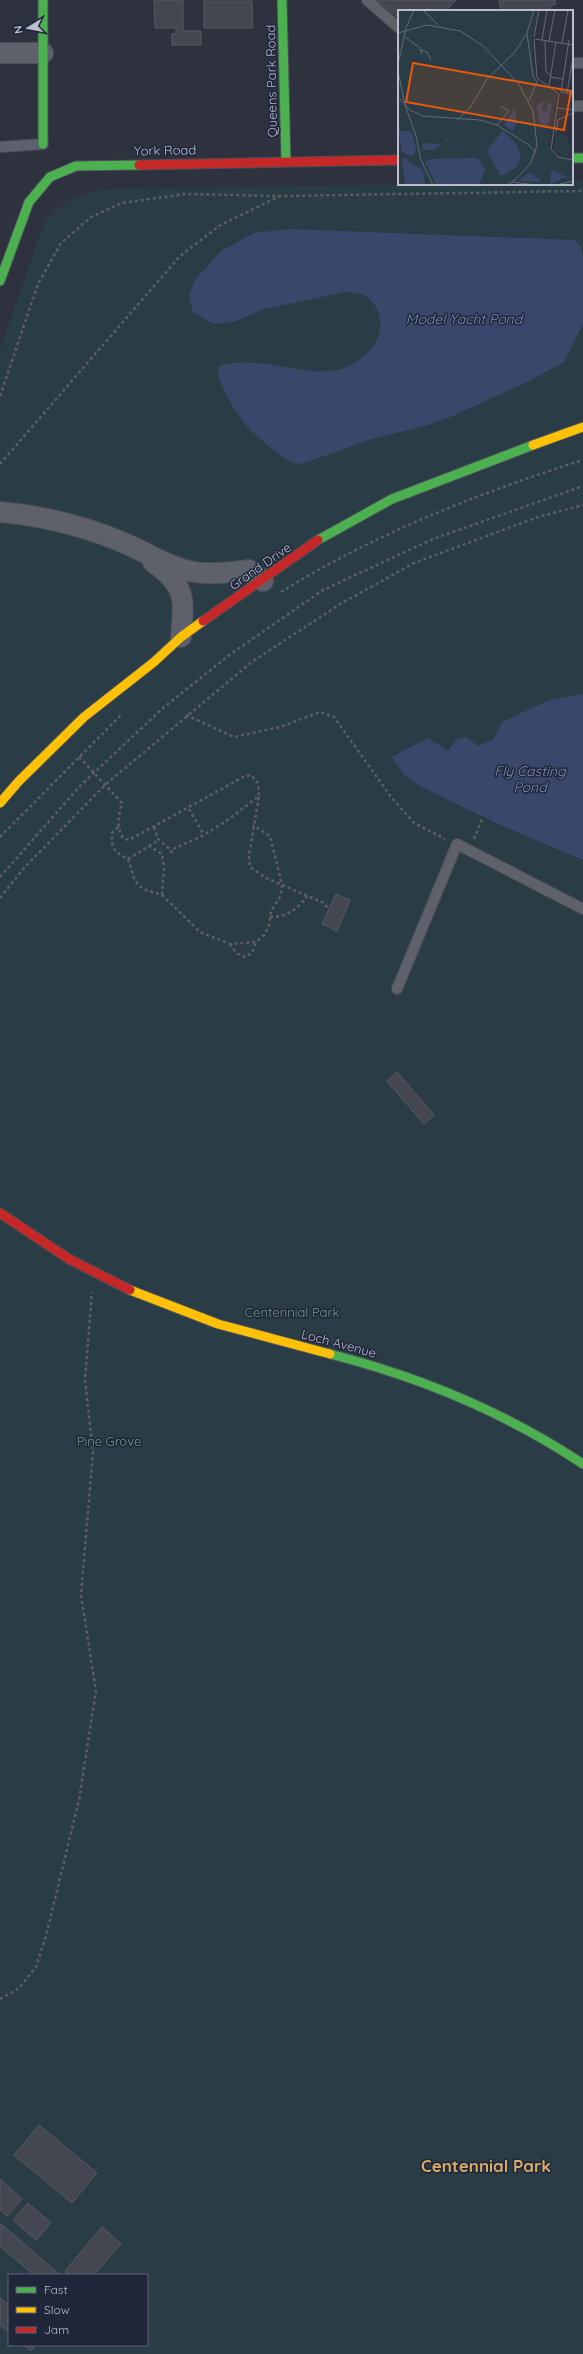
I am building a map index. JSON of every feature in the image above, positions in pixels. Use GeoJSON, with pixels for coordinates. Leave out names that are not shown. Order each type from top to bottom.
{"type":"FeatureCollection","features":[{"type":"Feature","properties":{"kind":"street"},"geometry":{"type":"LineString","coordinates":[[43,0],[43,144]]}},
{"type":"Feature","properties":{"kind":"street","name":"Queens Park Road"},"geometry":{"type":"LineString","coordinates":[[282,0],[286,161]]}},
{"type":"Feature","properties":{"kind":"street"},"geometry":{"type":"LineString","coordinates":[[0,53],[43,53]]}},
{"type":"Feature","properties":{"kind":"street","name":"York Road"},"geometry":{"type":"LineString","coordinates":[[0,281],[19,224],[29,202],[50,177],[63,170],[76,166],[92,164],[398,160]]}},
{"type":"Feature","properties":{"kind":"street","name":"Grand Drive"},"geometry":{"type":"LineString","coordinates":[[0,803],[19,781],[84,717],[154,662],[181,637],[269,589],[324,536],[392,499],[491,460],[583,427]]}},
{"type":"Feature","properties":{"kind":"street"},"geometry":{"type":"LineString","coordinates":[[0,512],[34,515],[66,523],[130,546],[158,560],[194,572],[218,573],[249,570],[269,589]]}},
{"type":"Feature","properties":{"kind":"street"},"geometry":{"type":"LineString","coordinates":[[130,546],[155,563],[181,588],[184,605],[181,637]]}},
{"type":"Feature","properties":{"kind":"street","name":"Loch Avenue"},"geometry":{"type":"LineString","coordinates":[[0,1213],[55,1251],[125,1289],[196,1317],[381,1368],[444,1389],[502,1414],[551,1442],[583,1464]]}},
{"type":"Feature","properties":{"kind":"lane"},"geometry":{"type":"LineString","coordinates":[[367,0],[398,27]]}},
{"type":"Feature","properties":{"kind":"lane"},"geometry":{"type":"LineString","coordinates":[[0,147],[43,144]]}},
{"type":"Feature","properties":{"kind":"lane"},"geometry":{"type":"LineString","coordinates":[[397,989],[457,844],[583,909]]}},
{"type":"Feature","properties":{"kind":"path"},"geometry":{"type":"LineString","coordinates":[[0,396],[38,284],[61,242],[91,218],[122,203],[185,194],[280,196],[583,190]]}},
{"type":"Feature","properties":{"kind":"path"},"geometry":{"type":"LineString","coordinates":[[0,464],[180,256],[219,226],[280,196]]}},
{"type":"Feature","properties":{"kind":"path"},"geometry":{"type":"LineString","coordinates":[[269,589],[322,567],[475,496],[583,460]]}},
{"type":"Feature","properties":{"kind":"path"},"geometry":{"type":"LineString","coordinates":[[0,877],[80,786],[163,708],[228,656],[324,590],[433,539],[583,486]]}},
{"type":"Feature","properties":{"kind":"path"},"geometry":{"type":"LineString","coordinates":[[0,898],[24,868],[106,784],[186,715],[253,661],[342,603],[414,563],[538,517],[583,505]]}},
{"type":"Feature","properties":{"kind":"path"},"geometry":{"type":"LineString","coordinates":[[0,837],[127,709]]}},
{"type":"Feature","properties":{"kind":"path"},"geometry":{"type":"LineString","coordinates":[[186,715],[234,737],[280,727],[320,712],[334,717],[391,797],[414,823],[457,844]]}},
{"type":"Feature","properties":{"kind":"path"},"geometry":{"type":"LineString","coordinates":[[79,757],[106,784],[122,803],[118,818],[118,827],[123,838],[129,840],[154,828],[245,776],[251,775],[258,783],[259,796],[249,855],[250,867],[266,878],[324,903],[328,910]]}},
{"type":"Feature","properties":{"kind":"path"},"geometry":{"type":"LineString","coordinates":[[170,850],[204,835],[229,819],[259,796]]}},
{"type":"Feature","properties":{"kind":"path"},"geometry":{"type":"LineString","coordinates":[[189,808],[204,835]]}},
{"type":"Feature","properties":{"kind":"path"},"geometry":{"type":"LineString","coordinates":[[469,850],[482,819]]}},
{"type":"Feature","properties":{"kind":"path"},"geometry":{"type":"LineString","coordinates":[[230,944],[236,953],[244,957],[252,953],[256,942],[264,935],[269,926],[271,911],[281,895],[282,885],[270,836],[253,825]]}},
{"type":"Feature","properties":{"kind":"path"},"geometry":{"type":"LineString","coordinates":[[118,827],[112,833],[112,846],[115,852],[128,859],[135,881],[143,889],[162,895],[200,932],[230,944],[256,942]]}},
{"type":"Feature","properties":{"kind":"path"},"geometry":{"type":"LineString","coordinates":[[154,828],[159,840],[170,850],[172,854]]}},
{"type":"Feature","properties":{"kind":"path"},"geometry":{"type":"LineString","coordinates":[[128,859],[159,840]]}},
{"type":"Feature","properties":{"kind":"path"},"geometry":{"type":"LineString","coordinates":[[149,846],[162,854],[164,868],[162,895]]}},
{"type":"Feature","properties":{"kind":"path"},"geometry":{"type":"LineString","coordinates":[[270,917],[280,917],[297,910],[307,896]]}},
{"type":"Feature","properties":{"kind":"path"},"geometry":{"type":"LineString","coordinates":[[0,1999],[19,1988],[36,1967],[46,1936],[79,1800],[96,1691],[81,1595],[93,1452],[85,1380],[94,1272]]}},
{"type":"Feature","properties":{"kind":"green space","name":"Centennial Park"},"geometry":{"type":"Polygon","coordinates":[[[573,181],[583,181],[583,2354],[0,2354],[0,349],[45,221],[67,201],[89,192],[112,189],[398,184],[573,185],[573,181]]]}},
{"type":"Feature","properties":{"kind":"water","name":"Model Yacht Pond"},"geometry":{"type":"Polygon","coordinates":[[[289,229],[575,240],[581,247],[583,258],[583,324],[564,362],[529,381],[453,416],[428,425],[369,440],[310,461],[299,464],[293,463],[265,443],[246,426],[234,409],[223,389],[218,372],[220,366],[235,363],[251,363],[317,371],[331,371],[344,368],[353,364],[368,352],[378,336],[380,319],[374,304],[364,295],[345,292],[261,310],[234,322],[213,324],[193,312],[189,296],[195,280],[221,251],[254,233],[289,229]]]}},
{"type":"Feature","properties":{"kind":"water","name":"Fly Casting Pond"},"geometry":{"type":"Polygon","coordinates":[[[583,694],[583,860],[500,825],[426,789],[405,776],[392,757],[428,738],[448,751],[457,739],[467,737],[478,746],[493,740],[502,722],[549,700],[583,694]]]}},
{"type":"Feature","properties":{"kind":"building"},"geometry":{"type":"Polygon","coordinates":[[[154,0],[183,0],[183,31],[201,31],[201,45],[172,45],[172,34],[176,34],[176,28],[155,28],[154,0]]]}},
{"type":"Feature","properties":{"kind":"building"},"geometry":{"type":"Polygon","coordinates":[[[377,0],[456,0],[447,10],[398,10],[398,17],[377,0]]]}},
{"type":"Feature","properties":{"kind":"building"},"geometry":{"type":"Polygon","coordinates":[[[499,0],[555,0],[556,4],[550,6],[551,10],[501,10],[499,0]]]}},
{"type":"Feature","properties":{"kind":"building"},"geometry":{"type":"Polygon","coordinates":[[[204,1],[252,1],[253,28],[204,28],[204,1]]]}},
{"type":"Feature","properties":{"kind":"building"},"geometry":{"type":"Polygon","coordinates":[[[336,894],[350,900],[337,931],[322,924],[336,894]]]}},
{"type":"Feature","properties":{"kind":"building"},"geometry":{"type":"Polygon","coordinates":[[[397,1072],[434,1115],[424,1124],[387,1081],[397,1072]]]}},
{"type":"Feature","properties":{"kind":"building"},"geometry":{"type":"Polygon","coordinates":[[[39,2125],[97,2173],[72,2203],[14,2155],[39,2125]]]}},
{"type":"Feature","properties":{"kind":"building"},"geometry":{"type":"Polygon","coordinates":[[[0,2179],[22,2199],[7,2216],[0,2210],[0,2179]]]}},
{"type":"Feature","properties":{"kind":"building"},"geometry":{"type":"Polygon","coordinates":[[[28,2203],[51,2223],[36,2240],[13,2220],[28,2203]]]}},
{"type":"Feature","properties":{"kind":"building"},"geometry":{"type":"Polygon","coordinates":[[[0,2223],[59,2274],[33,2274],[0,2246],[0,2223]]]}},
{"type":"Feature","properties":{"kind":"building"},"geometry":{"type":"Polygon","coordinates":[[[102,2227],[121,2244],[95,2274],[69,2274],[65,2271],[102,2227]]]}},
{"type":"Feature","properties":{"kind":"building"},"geometry":{"type":"Polygon","coordinates":[[[0,2298],[8,2304],[8,2331],[0,2325],[0,2298]]]}},
{"type":"Feature","properties":{"kind":"building"},"geometry":{"type":"Polygon","coordinates":[[[25,2346],[35,2346],[31,2351],[25,2346]]]}},
{"type":"Feature","properties":{"kind":"traffic: fast"},"geometry":{"type":"LineString","coordinates":[[43,0],[43,144]]}},
{"type":"Feature","properties":{"kind":"traffic: fast"},"geometry":{"type":"LineString","coordinates":[[282,0],[286,161]]}},
{"type":"Feature","properties":{"kind":"traffic: fast"},"geometry":{"type":"LineString","coordinates":[[573,158],[583,158]]}},
{"type":"Feature","properties":{"kind":"traffic: fast"},"geometry":{"type":"LineString","coordinates":[[0,281],[29,202],[50,177],[76,166],[139,165]]}},
{"type":"Feature","properties":{"kind":"traffic: fast"},"geometry":{"type":"LineString","coordinates":[[318,540],[392,499],[533,445]]}},
{"type":"Feature","properties":{"kind":"traffic: fast"},"geometry":{"type":"LineString","coordinates":[[330,1354],[397,1374],[461,1398],[523,1428],[583,1464]]}},
{"type":"Feature","properties":{"kind":"traffic: slow"},"geometry":{"type":"LineString","coordinates":[[533,445],[583,427]]}},
{"type":"Feature","properties":{"kind":"traffic: slow"},"geometry":{"type":"LineString","coordinates":[[0,803],[19,781],[84,717],[154,662],[181,637],[203,621]]}},
{"type":"Feature","properties":{"kind":"traffic: slow"},"geometry":{"type":"LineString","coordinates":[[130,1290],[218,1324],[330,1354]]}},
{"type":"Feature","properties":{"kind":"traffic: jam"},"geometry":{"type":"LineString","coordinates":[[139,165],[398,160]]}},
{"type":"Feature","properties":{"kind":"traffic: jam"},"geometry":{"type":"LineString","coordinates":[[203,621],[318,540]]}},
{"type":"Feature","properties":{"kind":"traffic: jam"},"geometry":{"type":"LineString","coordinates":[[0,1213],[69,1259],[130,1290]]}},
{"type":"Feature","properties":{"kind":"district","name":"Centennial Park"},"geometry":{"type":"Point","coordinates":[486,2166]}},
{"type":"Feature","properties":{"kind":"park label","name":"Pine Grove"},"geometry":{"type":"Point","coordinates":[109,1441]}}]}
